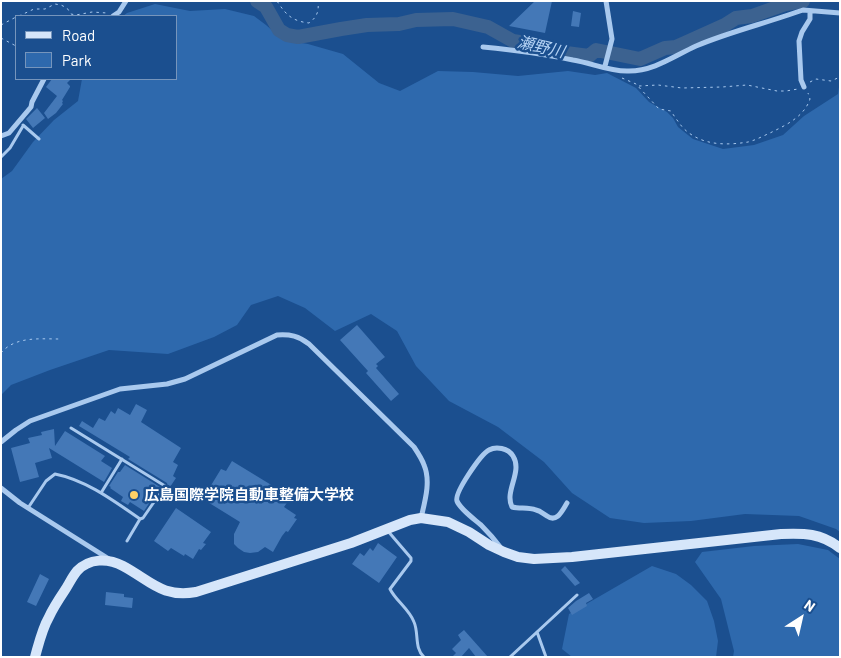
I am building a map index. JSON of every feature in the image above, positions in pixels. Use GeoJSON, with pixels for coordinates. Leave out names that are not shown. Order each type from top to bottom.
{"type":"FeatureCollection","features":[{"type":"Feature","properties":{"kind":"street"},"geometry":{"type":"LineString","coordinates":[[115,15],[126,1]]}},
{"type":"Feature","properties":{"kind":"street"},"geometry":{"type":"LineString","coordinates":[[605,66],[612,39],[606,1]]}},
{"type":"Feature","properties":{"kind":"street"},"geometry":{"type":"LineString","coordinates":[[483,47],[548,55],[615,70],[637,71],[654,67],[695,47],[746,28],[804,10],[840,13]]}},
{"type":"Feature","properties":{"kind":"street"},"geometry":{"type":"LineString","coordinates":[[804,87],[801,80],[799,41],[810,19],[810,11]]}},
{"type":"Feature","properties":{"kind":"street"},"geometry":{"type":"LineString","coordinates":[[1,136],[9,133],[31,107],[43,80]]}},
{"type":"Feature","properties":{"kind":"street"},"geometry":{"type":"LineString","coordinates":[[1,442],[30,421],[120,389],[167,384],[186,378],[277,335],[287,334],[302,339],[309,344],[414,447],[427,472],[426,501],[421,518]]}},
{"type":"Feature","properties":{"kind":"street"},"geometry":{"type":"LineString","coordinates":[[504,552],[482,526],[457,502],[456,497],[488,450],[495,448],[504,449],[512,454],[516,462],[510,496],[512,507],[535,509],[554,519],[558,517],[567,504]]}},
{"type":"Feature","properties":{"kind":"street"},"geometry":{"type":"LineString","coordinates":[[1,488],[28,508],[113,561],[160,588],[171,593],[184,594],[254,574],[350,543],[410,520],[421,518],[448,522],[504,552],[518,557],[534,559],[572,558],[802,533],[833,542],[840,548]]}},
{"type":"Feature","properties":{"kind":"street"},"geometry":{"type":"LineString","coordinates":[[35,657],[48,618],[77,571],[95,561],[113,561]]}},
{"type":"Feature","properties":{"kind":"lane"},"geometry":{"type":"LineString","coordinates":[[18,122],[39,139]]}},
{"type":"Feature","properties":{"kind":"lane"},"geometry":{"type":"LineString","coordinates":[[1,157],[10,148],[24,126]]}},
{"type":"Feature","properties":{"kind":"lane"},"geometry":{"type":"LineString","coordinates":[[71,428],[164,486],[127,541]]}},
{"type":"Feature","properties":{"kind":"lane"},"geometry":{"type":"LineString","coordinates":[[102,493],[122,459]]}},
{"type":"Feature","properties":{"kind":"lane"},"geometry":{"type":"LineString","coordinates":[[28,508],[46,481],[54,474],[64,476],[102,493],[140,519]]}},
{"type":"Feature","properties":{"kind":"lane"},"geometry":{"type":"LineString","coordinates":[[386,530],[411,558],[411,561],[390,589],[414,622],[418,647],[424,657]]}},
{"type":"Feature","properties":{"kind":"lane"},"geometry":{"type":"LineString","coordinates":[[510,657],[577,595]]}},
{"type":"Feature","properties":{"kind":"lane"},"geometry":{"type":"LineString","coordinates":[[537,632],[546,657]]}},
{"type":"Feature","properties":{"kind":"path"},"geometry":{"type":"LineString","coordinates":[[277,1],[293,20],[309,24],[316,18],[318,13],[318,1]]}},
{"type":"Feature","properties":{"kind":"path"},"geometry":{"type":"LineString","coordinates":[[23,15],[34,10],[45,9],[55,4],[67,8],[71,14],[76,15],[92,12],[115,15]]}},
{"type":"Feature","properties":{"kind":"path"},"geometry":{"type":"LineString","coordinates":[[1,24],[15,18]]}},
{"type":"Feature","properties":{"kind":"path"},"geometry":{"type":"LineString","coordinates":[[1,38],[15,45]]}},
{"type":"Feature","properties":{"kind":"path"},"geometry":{"type":"LineString","coordinates":[[619,76],[638,86],[659,109],[671,111],[680,125],[688,132],[700,139],[722,144],[750,142],[793,120],[804,110],[810,101],[804,87]]}},
{"type":"Feature","properties":{"kind":"path"},"geometry":{"type":"LineString","coordinates":[[638,86],[658,85],[682,88],[746,85],[786,91],[804,87],[816,79],[831,81],[840,77]]}},
{"type":"Feature","properties":{"kind":"path"},"geometry":{"type":"LineString","coordinates":[[1,353],[6,347],[24,340],[60,338]]}},
{"type":"Feature","properties":{"kind":"green space"},"geometry":{"type":"Polygon","coordinates":[[[155,4],[190,11],[225,9],[254,16],[283,40],[308,44],[343,54],[379,83],[400,91],[438,71],[518,76],[568,71],[595,75],[607,73],[636,88],[649,102],[667,112],[678,127],[693,139],[723,149],[754,145],[783,135],[804,116],[838,94],[840,80],[840,532],[799,516],[745,514],[691,521],[644,523],[610,518],[572,493],[544,462],[498,427],[449,401],[416,366],[397,331],[371,314],[335,331],[305,308],[278,296],[251,305],[237,325],[214,337],[168,354],[109,350],[11,385],[1,395],[1,179],[12,171],[33,142],[54,120],[78,101],[82,80],[178,80],[178,15],[124,15],[155,4]]]}},
{"type":"Feature","properties":{"kind":"green space"},"geometry":{"type":"Polygon","coordinates":[[[798,544],[828,550],[840,559],[840,657],[733,657],[734,651],[721,599],[695,562],[702,552],[754,546],[798,544]]]}},
{"type":"Feature","properties":{"kind":"green space"},"geometry":{"type":"Polygon","coordinates":[[[652,566],[676,574],[691,585],[707,601],[718,641],[716,657],[572,657],[562,649],[569,614],[652,566]]]}},
{"type":"Feature","properties":{"kind":"building"},"geometry":{"type":"Polygon","coordinates":[[[535,1],[552,1],[545,33],[509,26],[535,1]]]}},
{"type":"Feature","properties":{"kind":"building"},"geometry":{"type":"Polygon","coordinates":[[[573,11],[581,13],[579,27],[571,26],[573,11]]]}},
{"type":"Feature","properties":{"kind":"building"},"geometry":{"type":"Polygon","coordinates":[[[51,80],[70,80],[67,83],[70,87],[62,100],[63,104],[48,119],[44,113],[57,96],[46,87],[51,80]]]}},
{"type":"Feature","properties":{"kind":"building"},"geometry":{"type":"Polygon","coordinates":[[[37,108],[45,118],[33,128],[26,119],[37,108]]]}},
{"type":"Feature","properties":{"kind":"building"},"geometry":{"type":"Polygon","coordinates":[[[357,325],[385,357],[376,364],[378,366],[376,368],[399,394],[391,401],[366,373],[368,371],[340,340],[357,325]]]}},
{"type":"Feature","properties":{"kind":"building"},"geometry":{"type":"Polygon","coordinates":[[[136,404],[147,410],[141,422],[181,448],[173,462],[178,465],[173,476],[176,478],[162,499],[168,487],[167,483],[128,459],[130,457],[79,426],[82,421],[93,428],[99,418],[105,421],[111,411],[115,414],[118,408],[130,415],[136,404]]]}},
{"type":"Feature","properties":{"kind":"building"},"geometry":{"type":"Polygon","coordinates":[[[54,429],[55,446],[65,431],[105,456],[101,461],[112,468],[104,482],[49,448],[52,458],[35,463],[39,477],[20,482],[11,448],[30,443],[28,438],[42,435],[41,432],[54,429]]]}},
{"type":"Feature","properties":{"kind":"building"},"geometry":{"type":"Polygon","coordinates":[[[232,461],[291,497],[284,507],[296,515],[294,518],[297,519],[288,532],[286,531],[282,536],[273,552],[265,547],[258,552],[250,553],[238,548],[234,544],[234,534],[240,522],[206,501],[213,489],[210,487],[221,469],[226,471],[232,461]]]}},
{"type":"Feature","properties":{"kind":"building"},"geometry":{"type":"Polygon","coordinates":[[[125,465],[160,487],[144,511],[130,502],[128,505],[121,501],[123,497],[109,486],[125,465]]]}},
{"type":"Feature","properties":{"kind":"building"},"geometry":{"type":"Polygon","coordinates":[[[176,508],[211,532],[203,543],[206,544],[201,550],[199,549],[193,559],[171,548],[168,551],[154,541],[176,508]]]}},
{"type":"Feature","properties":{"kind":"building"},"geometry":{"type":"Polygon","coordinates":[[[378,543],[397,557],[379,583],[352,564],[360,553],[364,556],[370,548],[373,551],[378,543]]]}},
{"type":"Feature","properties":{"kind":"building"},"geometry":{"type":"Polygon","coordinates":[[[565,566],[580,583],[575,586],[561,570],[565,566]]]}},
{"type":"Feature","properties":{"kind":"building"},"geometry":{"type":"Polygon","coordinates":[[[40,574],[49,579],[36,606],[27,602],[40,574]]]}},
{"type":"Feature","properties":{"kind":"building"},"geometry":{"type":"Polygon","coordinates":[[[106,592],[124,594],[124,597],[133,598],[132,608],[105,605],[106,592]]]}},
{"type":"Feature","properties":{"kind":"building"},"geometry":{"type":"Polygon","coordinates":[[[589,593],[593,599],[586,603],[587,606],[572,615],[568,608],[589,593]]]}},
{"type":"Feature","properties":{"kind":"building"},"geometry":{"type":"Polygon","coordinates":[[[464,630],[488,657],[476,657],[469,648],[461,657],[452,657],[456,653],[452,649],[461,640],[458,635],[464,630]]]}},
{"type":"Feature","properties":{"kind":"waterway","name":"瀬野川"},"geometry":{"type":"LineString","coordinates":[[257,1],[266,7],[279,30],[287,35],[298,37],[367,25],[399,24],[416,20],[453,19],[488,27],[513,41],[555,48],[566,53],[589,56],[596,50],[640,59],[665,48],[676,47],[725,25],[736,18],[752,16],[786,4],[803,1]]}},
{"type":"Feature","properties":{"kind":"place","name":"広島国際学院自動車整備大学校"},"geometry":{"type":"Point","coordinates":[134,495]}}]}
